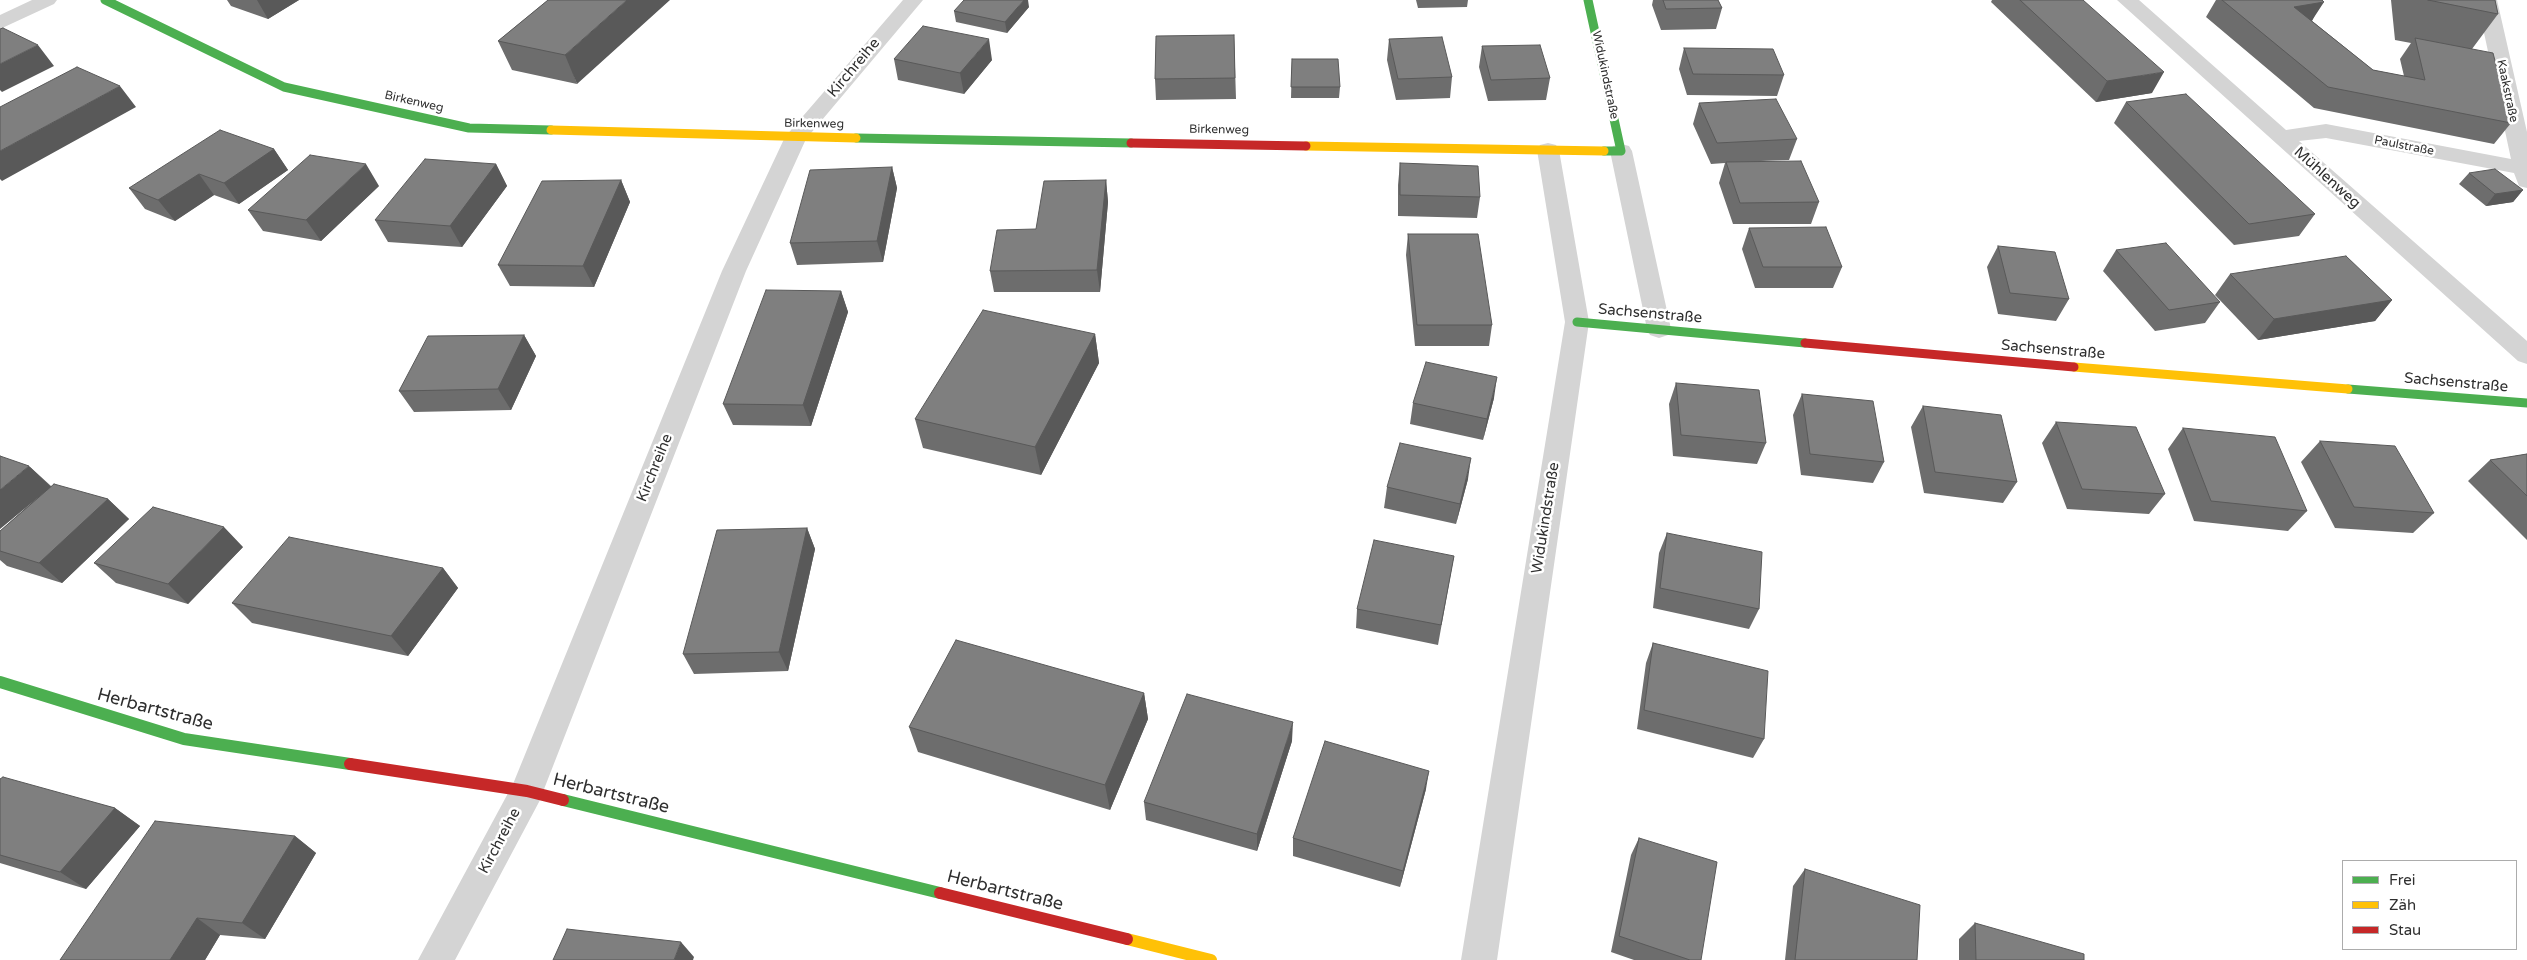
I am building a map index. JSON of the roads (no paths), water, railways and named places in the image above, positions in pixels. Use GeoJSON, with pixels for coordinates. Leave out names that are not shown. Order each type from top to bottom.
{"type":"FeatureCollection","features":[{"type":"Feature","properties":{"kind":"street"},"geometry":{"type":"LineString","coordinates":[[0,23],[48,0]]}},
{"type":"Feature","properties":{"kind":"street","name":"Birkenweg"},"geometry":{"type":"LineString","coordinates":[[105,0],[284,87],[469,128],[796,137],[1548,150]]}},
{"type":"Feature","properties":{"kind":"street","name":"Kirchreihe"},"geometry":{"type":"LineString","coordinates":[[436,960],[527,791],[734,271],[796,137],[913,0]]}},
{"type":"Feature","properties":{"kind":"street","name":"Widukindstraße"},"geometry":{"type":"LineString","coordinates":[[1588,0],[1659,329]]}},
{"type":"Feature","properties":{"kind":"street","name":"Mühlenweg"},"geometry":{"type":"LineString","coordinates":[[2127,0],[2527,355]]}},
{"type":"Feature","properties":{"kind":"street","name":"Kaakstraße"},"geometry":{"type":"LineString","coordinates":[[2487,0],[2526,173]]}},
{"type":"Feature","properties":{"kind":"street","name":"Paulstraße"},"geometry":{"type":"LineString","coordinates":[[2281,137],[2326,131],[2526,173]]}},
{"type":"Feature","properties":{"kind":"street"},"geometry":{"type":"LineString","coordinates":[[1548,150],[1621,151]]}},
{"type":"Feature","properties":{"kind":"street","name":"Widukindstraße"},"geometry":{"type":"LineString","coordinates":[[1479,960],[1576,322],[1548,150]]}},
{"type":"Feature","properties":{"kind":"street","name":"Sachsenstraße"},"geometry":{"type":"LineString","coordinates":[[1576,322],[1992,361],[2527,403]]}},
{"type":"Feature","properties":{"kind":"street","name":"Herbartstraße"},"geometry":{"type":"LineString","coordinates":[[0,682],[184,740],[527,791],[1211,960]]}}]}
